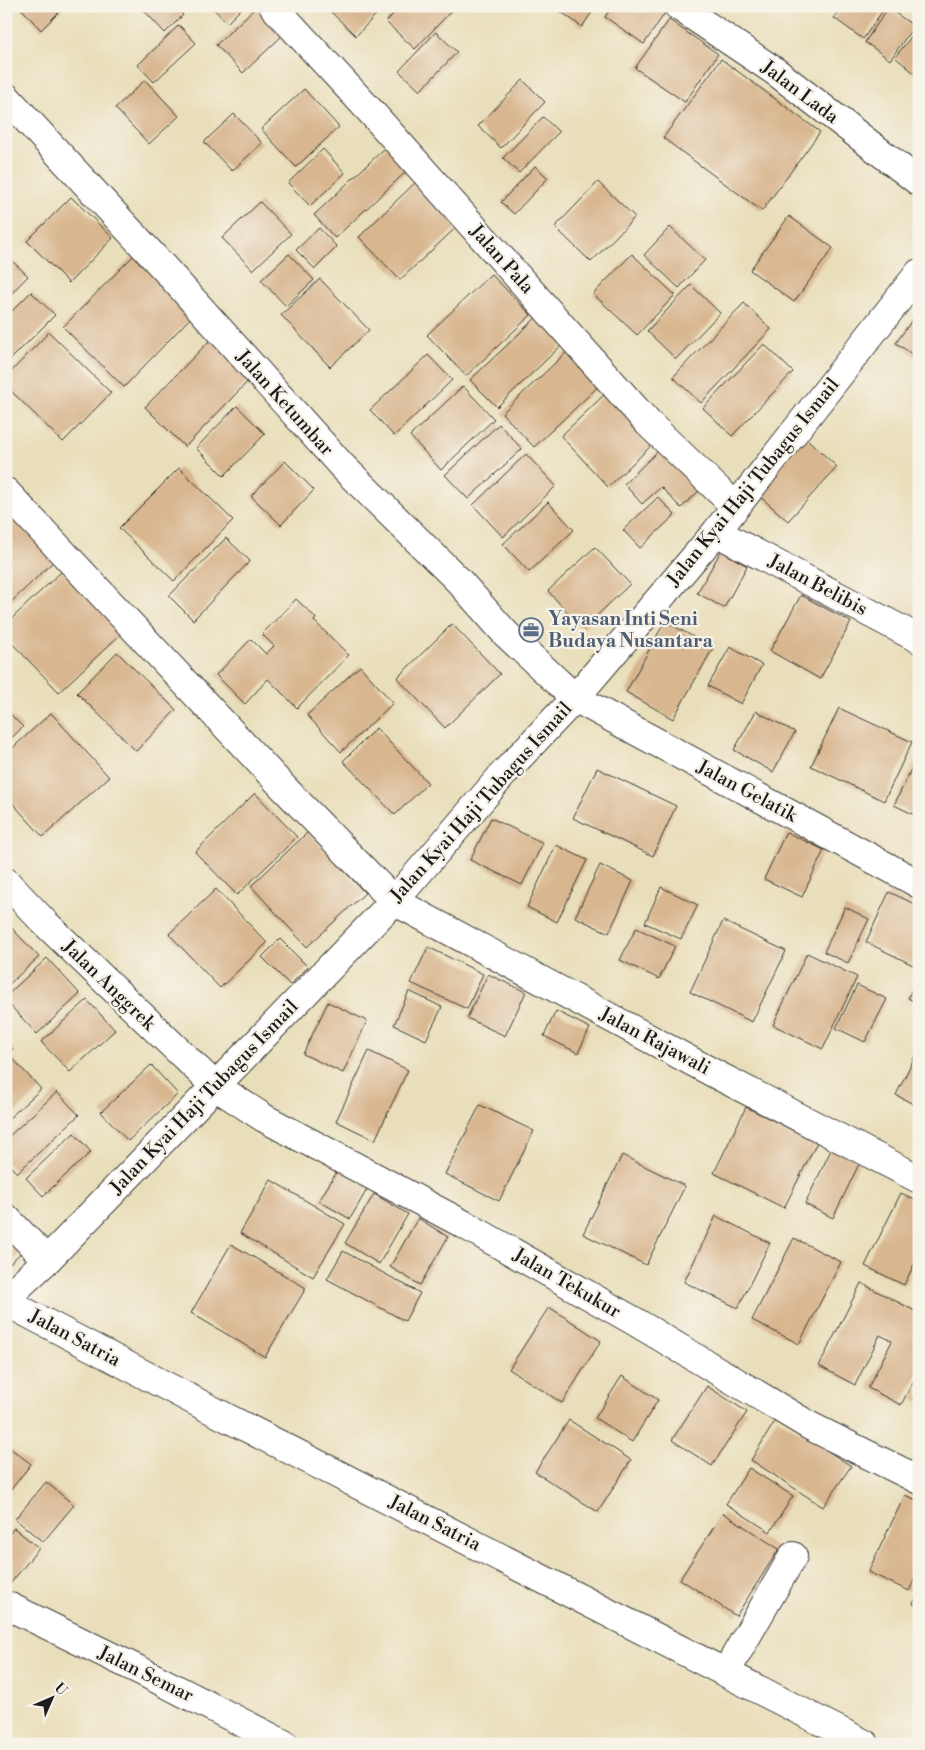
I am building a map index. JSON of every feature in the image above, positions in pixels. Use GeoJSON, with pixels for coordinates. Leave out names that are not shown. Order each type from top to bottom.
{"type":"FeatureCollection","features":[{"type":"Feature","properties":{"kind":"street","name":"Jalan Pala"},"geometry":{"type":"LineString","coordinates":[[273,6],[372,113],[648,423],[736,508]]}},
{"type":"Feature","properties":{"kind":"street","name":"Jalan Lada"},"geometry":{"type":"LineString","coordinates":[[678,6],[776,72],[919,182]]}},
{"type":"Feature","properties":{"kind":"street","name":"Jalan Ketumbar"},"geometry":{"type":"LineString","coordinates":[[6,97],[164,268],[342,466],[458,580],[506,634],[575,698]]}},
{"type":"Feature","properties":{"kind":"street","name":"Jalan Kyai Haji Tubagus Ismail"},"geometry":{"type":"LineString","coordinates":[[6,1298],[47,1260],[394,900],[505,772],[575,698],[736,508],[919,273]]}},
{"type":"Feature","properties":{"kind":"street","name":"Jalan Rajawali"},"geometry":{"type":"LineString","coordinates":[[6,492],[284,788],[394,900],[709,1070],[919,1179]]}},
{"type":"Feature","properties":{"kind":"street","name":"Jalan Belibis"},"geometry":{"type":"LineString","coordinates":[[716,532],[919,638]]}},
{"type":"Feature","properties":{"kind":"street","name":"Jalan Gelatik"},"geometry":{"type":"LineString","coordinates":[[575,698],[919,884]]}},
{"type":"Feature","properties":{"kind":"street","name":"Jalan Anggrek"},"geometry":{"type":"LineString","coordinates":[[6,882],[44,922],[215,1086]]}},
{"type":"Feature","properties":{"kind":"street","name":"Jalan Tekukur"},"geometry":{"type":"LineString","coordinates":[[215,1086],[264,1118],[465,1225],[634,1321],[810,1426],[919,1480]]}},
{"type":"Feature","properties":{"kind":"street"},"geometry":{"type":"LineString","coordinates":[[6,1218],[47,1260]]}},
{"type":"Feature","properties":{"kind":"street","name":"Jalan Satria"},"geometry":{"type":"LineString","coordinates":[[6,1302],[208,1408],[865,1744]]}},
{"type":"Feature","properties":{"kind":"street"},"geometry":{"type":"LineString","coordinates":[[726,1672],[793,1556]]}},
{"type":"Feature","properties":{"kind":"street","name":"Jalan Semar"},"geometry":{"type":"LineString","coordinates":[[6,1605],[284,1744]]}},
{"type":"Feature","properties":{"kind":"building"},"geometry":{"type":"Polygon","coordinates":[[[19,6],[65,6],[41,30],[19,6]]]}},
{"type":"Feature","properties":{"kind":"building"},"geometry":{"type":"Polygon","coordinates":[[[140,6],[175,6],[183,15],[165,33],[140,6]]]}},
{"type":"Feature","properties":{"kind":"building"},"geometry":{"type":"Polygon","coordinates":[[[211,6],[244,6],[227,23],[211,6]]]}},
{"type":"Feature","properties":{"kind":"building"},"geometry":{"type":"Polygon","coordinates":[[[257,6],[284,34],[243,73],[216,45],[257,6]]]}},
{"type":"Feature","properties":{"kind":"building"},"geometry":{"type":"Polygon","coordinates":[[[334,6],[384,6],[356,36],[330,11],[334,6]]]}},
{"type":"Feature","properties":{"kind":"building"},"geometry":{"type":"Polygon","coordinates":[[[400,6],[456,6],[415,49],[386,22],[400,6]]]}},
{"type":"Feature","properties":{"kind":"building"},"geometry":{"type":"Polygon","coordinates":[[[553,6],[596,6],[582,27],[553,6]]]}},
{"type":"Feature","properties":{"kind":"building"},"geometry":{"type":"Polygon","coordinates":[[[612,6],[669,7],[644,44],[605,17],[612,6]]]}},
{"type":"Feature","properties":{"kind":"building"},"geometry":{"type":"Polygon","coordinates":[[[842,6],[886,6],[863,39],[834,18],[842,6]]]}},
{"type":"Feature","properties":{"kind":"building"},"geometry":{"type":"Polygon","coordinates":[[[888,8],[914,26],[890,60],[865,42],[888,8]]]}},
{"type":"Feature","properties":{"kind":"building"},"geometry":{"type":"Polygon","coordinates":[[[669,20],[718,54],[685,102],[635,68],[669,20]]]}},
{"type":"Feature","properties":{"kind":"building"},"geometry":{"type":"Polygon","coordinates":[[[179,25],[196,43],[154,82],[138,65],[179,25]]]}},
{"type":"Feature","properties":{"kind":"building"},"geometry":{"type":"Polygon","coordinates":[[[919,27],[919,77],[895,57],[919,27]]]}},
{"type":"Feature","properties":{"kind":"building"},"geometry":{"type":"Polygon","coordinates":[[[436,32],[457,52],[420,91],[399,71],[436,32]]]}},
{"type":"Feature","properties":{"kind":"building"},"geometry":{"type":"Polygon","coordinates":[[[721,59],[820,132],[762,211],[663,138],[721,59]]]}},
{"type":"Feature","properties":{"kind":"building"},"geometry":{"type":"Polygon","coordinates":[[[145,80],[179,116],[149,144],[115,108],[145,80]]]}},
{"type":"Feature","properties":{"kind":"building"},"geometry":{"type":"Polygon","coordinates":[[[523,80],[545,102],[501,148],[478,126],[523,80]]]}},
{"type":"Feature","properties":{"kind":"building"},"geometry":{"type":"Polygon","coordinates":[[[304,89],[339,127],[296,167],[261,129],[304,89]]]}},
{"type":"Feature","properties":{"kind":"building"},"geometry":{"type":"Polygon","coordinates":[[[234,114],[262,143],[232,171],[204,142],[234,114]]]}},
{"type":"Feature","properties":{"kind":"building"},"geometry":{"type":"Polygon","coordinates":[[[543,117],[559,132],[519,173],[503,158],[543,117]]]}},
{"type":"Feature","properties":{"kind":"building"},"geometry":{"type":"Polygon","coordinates":[[[387,146],[409,169],[335,238],[314,215],[387,146]]]}},
{"type":"Feature","properties":{"kind":"building"},"geometry":{"type":"Polygon","coordinates":[[[323,149],[345,173],[310,206],[288,183],[323,149]]]}},
{"type":"Feature","properties":{"kind":"building"},"geometry":{"type":"Polygon","coordinates":[[[535,166],[548,178],[514,214],[501,202],[535,166]]]}},
{"type":"Feature","properties":{"kind":"building"},"geometry":{"type":"Polygon","coordinates":[[[421,177],[463,221],[400,280],[359,237],[421,177]]]}},
{"type":"Feature","properties":{"kind":"building"},"geometry":{"type":"Polygon","coordinates":[[[598,182],[635,217],[591,262],[555,227],[598,182]]]}},
{"type":"Feature","properties":{"kind":"building"},"geometry":{"type":"Polygon","coordinates":[[[71,197],[113,238],[69,283],[27,241],[71,197]]]}},
{"type":"Feature","properties":{"kind":"building"},"geometry":{"type":"Polygon","coordinates":[[[260,202],[291,234],[253,270],[222,238],[260,202]]]}},
{"type":"Feature","properties":{"kind":"building"},"geometry":{"type":"Polygon","coordinates":[[[789,216],[833,248],[794,302],[750,270],[789,216]]]}},
{"type":"Feature","properties":{"kind":"building"},"geometry":{"type":"Polygon","coordinates":[[[670,227],[705,260],[679,288],[644,255],[670,227]]]}},
{"type":"Feature","properties":{"kind":"building"},"geometry":{"type":"Polygon","coordinates":[[[319,228],[337,247],[315,269],[296,250],[319,228]]]}},
{"type":"Feature","properties":{"kind":"building"},"geometry":{"type":"Polygon","coordinates":[[[135,254],[195,313],[124,387],[63,327],[135,254]]]}},
{"type":"Feature","properties":{"kind":"building"},"geometry":{"type":"Polygon","coordinates":[[[289,254],[314,280],[286,306],[261,280],[289,254]]]}},
{"type":"Feature","properties":{"kind":"building"},"geometry":{"type":"Polygon","coordinates":[[[632,254],[675,295],[637,335],[593,294],[632,254]]]}},
{"type":"Feature","properties":{"kind":"building"},"geometry":{"type":"Polygon","coordinates":[[[6,255],[28,276],[6,299],[6,255]]]}},
{"type":"Feature","properties":{"kind":"building"},"geometry":{"type":"Polygon","coordinates":[[[491,274],[531,315],[466,376],[427,335],[491,274]]]}},
{"type":"Feature","properties":{"kind":"building"},"geometry":{"type":"Polygon","coordinates":[[[320,279],[369,330],[330,367],[281,315],[320,279]]]}},
{"type":"Feature","properties":{"kind":"building"},"geometry":{"type":"Polygon","coordinates":[[[691,285],[720,313],[676,359],[647,331],[691,285]]]}},
{"type":"Feature","properties":{"kind":"building"},"geometry":{"type":"Polygon","coordinates":[[[31,292],[55,315],[6,364],[6,317],[31,292]]]}},
{"type":"Feature","properties":{"kind":"building"},"geometry":{"type":"Polygon","coordinates":[[[744,303],[771,329],[701,403],[673,377],[744,303]]]}},
{"type":"Feature","properties":{"kind":"building"},"geometry":{"type":"Polygon","coordinates":[[[919,310],[919,359],[896,343],[919,310]]]}},
{"type":"Feature","properties":{"kind":"building"},"geometry":{"type":"Polygon","coordinates":[[[541,313],[567,340],[497,407],[470,380],[541,313]]]}},
{"type":"Feature","properties":{"kind":"building"},"geometry":{"type":"Polygon","coordinates":[[[49,332],[111,393],[63,442],[6,386],[6,377],[49,332]]]}},
{"type":"Feature","properties":{"kind":"building"},"geometry":{"type":"Polygon","coordinates":[[[213,337],[253,376],[185,447],[145,407],[213,337]]]}},
{"type":"Feature","properties":{"kind":"building"},"geometry":{"type":"Polygon","coordinates":[[[764,344],[793,372],[732,436],[703,408],[764,344]]]}},
{"type":"Feature","properties":{"kind":"building"},"geometry":{"type":"Polygon","coordinates":[[[572,347],[604,381],[534,447],[502,413],[572,347]]]}},
{"type":"Feature","properties":{"kind":"building"},"geometry":{"type":"Polygon","coordinates":[[[428,355],[452,380],[394,436],[370,410],[428,355]]]}},
{"type":"Feature","properties":{"kind":"building"},"geometry":{"type":"Polygon","coordinates":[[[463,386],[494,419],[441,470],[410,436],[463,386]]]}},
{"type":"Feature","properties":{"kind":"building"},"geometry":{"type":"Polygon","coordinates":[[[607,392],[654,443],[608,487],[561,436],[607,392]]]}},
{"type":"Feature","properties":{"kind":"building"},"geometry":{"type":"Polygon","coordinates":[[[237,406],[265,434],[224,476],[196,448],[237,406]]]}},
{"type":"Feature","properties":{"kind":"building"},"geometry":{"type":"Polygon","coordinates":[[[499,424],[522,449],[468,499],[445,475],[499,424]]]}},
{"type":"Feature","properties":{"kind":"building"},"geometry":{"type":"Polygon","coordinates":[[[806,438],[837,467],[788,521],[756,493],[806,438]]]}},
{"type":"Feature","properties":{"kind":"building"},"geometry":{"type":"Polygon","coordinates":[[[661,448],[701,489],[681,508],[661,487],[642,504],[624,484],[661,448]]]}},
{"type":"Feature","properties":{"kind":"building"},"geometry":{"type":"Polygon","coordinates":[[[526,454],[556,486],[503,537],[473,505],[526,454]]]}},
{"type":"Feature","properties":{"kind":"building"},"geometry":{"type":"Polygon","coordinates":[[[285,461],[314,490],[281,525],[251,496],[285,461]]]}},
{"type":"Feature","properties":{"kind":"building"},"geometry":{"type":"Polygon","coordinates":[[[179,468],[233,520],[174,581],[119,528],[179,468]]]}},
{"type":"Feature","properties":{"kind":"building"},"geometry":{"type":"Polygon","coordinates":[[[658,497],[675,515],[640,548],[623,530],[658,497]]]}},
{"type":"Feature","properties":{"kind":"building"},"geometry":{"type":"Polygon","coordinates":[[[548,502],[574,530],[529,572],[503,544],[548,502]]]}},
{"type":"Feature","properties":{"kind":"building"},"geometry":{"type":"Polygon","coordinates":[[[6,511],[54,561],[6,607],[6,511]]]}},
{"type":"Feature","properties":{"kind":"building"},"geometry":{"type":"Polygon","coordinates":[[[226,538],[250,561],[193,620],[169,596],[226,538]]]}},
{"type":"Feature","properties":{"kind":"building"},"geometry":{"type":"Polygon","coordinates":[[[595,547],[630,584],[583,629],[548,591],[595,547]]]}},
{"type":"Feature","properties":{"kind":"building"},"geometry":{"type":"Polygon","coordinates":[[[721,551],[747,566],[724,608],[697,593],[721,551]]]}},
{"type":"Feature","properties":{"kind":"building"},"geometry":{"type":"Polygon","coordinates":[[[62,571],[121,634],[59,692],[6,637],[6,624],[62,571]]]}},
{"type":"Feature","properties":{"kind":"building"},"geometry":{"type":"Polygon","coordinates":[[[801,595],[851,622],[820,679],[770,651],[801,595]]]}},
{"type":"Feature","properties":{"kind":"building"},"geometry":{"type":"Polygon","coordinates":[[[296,599],[316,618],[314,621],[349,655],[297,708],[268,679],[245,704],[216,675],[251,639],[266,654],[274,646],[262,634],[296,599]]]}},
{"type":"Feature","properties":{"kind":"building"},"geometry":{"type":"Polygon","coordinates":[[[665,621],[713,648],[673,719],[626,692],[665,621]]]}},
{"type":"Feature","properties":{"kind":"building"},"geometry":{"type":"Polygon","coordinates":[[[452,624],[500,674],[445,728],[397,678],[452,624]]]}},
{"type":"Feature","properties":{"kind":"building"},"geometry":{"type":"Polygon","coordinates":[[[730,647],[762,665],[741,704],[708,686],[730,647]]]}},
{"type":"Feature","properties":{"kind":"building"},"geometry":{"type":"Polygon","coordinates":[[[117,652],[176,710],[136,751],[77,693],[117,652]]]}},
{"type":"Feature","properties":{"kind":"building"},"geometry":{"type":"Polygon","coordinates":[[[360,666],[393,703],[341,752],[307,715],[360,666]]]}},
{"type":"Feature","properties":{"kind":"building"},"geometry":{"type":"Polygon","coordinates":[[[839,708],[912,742],[884,801],[811,766],[839,708]]]}},
{"type":"Feature","properties":{"kind":"building"},"geometry":{"type":"Polygon","coordinates":[[[6,710],[23,727],[6,743],[6,710]]]}},
{"type":"Feature","properties":{"kind":"building"},"geometry":{"type":"Polygon","coordinates":[[[756,711],[795,732],[773,772],[734,750],[756,711]]]}},
{"type":"Feature","properties":{"kind":"building"},"geometry":{"type":"Polygon","coordinates":[[[51,713],[109,777],[43,837],[6,796],[6,754],[51,713]]]}},
{"type":"Feature","properties":{"kind":"building"},"geometry":{"type":"Polygon","coordinates":[[[376,728],[428,783],[395,815],[343,761],[376,728]]]}},
{"type":"Feature","properties":{"kind":"building"},"geometry":{"type":"Polygon","coordinates":[[[919,753],[919,817],[894,805],[919,753]]]}},
{"type":"Feature","properties":{"kind":"building"},"geometry":{"type":"Polygon","coordinates":[[[597,768],[676,806],[653,856],[573,818],[597,768]]]}},
{"type":"Feature","properties":{"kind":"building"},"geometry":{"type":"Polygon","coordinates":[[[255,793],[297,837],[237,895],[195,852],[255,793]]]}},
{"type":"Feature","properties":{"kind":"building"},"geometry":{"type":"Polygon","coordinates":[[[491,818],[543,843],[522,885],[470,860],[491,818]]]}},
{"type":"Feature","properties":{"kind":"building"},"geometry":{"type":"Polygon","coordinates":[[[308,832],[365,893],[307,947],[251,886],[308,832]]]}},
{"type":"Feature","properties":{"kind":"building"},"geometry":{"type":"Polygon","coordinates":[[[786,832],[824,850],[802,897],[764,879],[786,832]]]}},
{"type":"Feature","properties":{"kind":"building"},"geometry":{"type":"Polygon","coordinates":[[[556,845],[587,860],[557,922],[527,907],[556,845]]]}},
{"type":"Feature","properties":{"kind":"building"},"geometry":{"type":"Polygon","coordinates":[[[600,865],[633,881],[609,933],[575,917],[600,865]]]}},
{"type":"Feature","properties":{"kind":"building"},"geometry":{"type":"Polygon","coordinates":[[[661,887],[698,905],[681,939],[645,923],[661,887]]]}},
{"type":"Feature","properties":{"kind":"building"},"geometry":{"type":"Polygon","coordinates":[[[216,889],[267,943],[220,988],[169,934],[216,889]]]}},
{"type":"Feature","properties":{"kind":"building"},"geometry":{"type":"Polygon","coordinates":[[[889,892],[919,906],[919,958],[915,966],[866,942],[889,892]]]}},
{"type":"Feature","properties":{"kind":"building"},"geometry":{"type":"Polygon","coordinates":[[[845,907],[869,919],[848,963],[824,952],[845,907]]]}},
{"type":"Feature","properties":{"kind":"building"},"geometry":{"type":"Polygon","coordinates":[[[723,921],[786,951],[752,1022],[690,992],[723,921]]]}},
{"type":"Feature","properties":{"kind":"building"},"geometry":{"type":"Polygon","coordinates":[[[6,922],[39,957],[6,987],[6,922]]]}},
{"type":"Feature","properties":{"kind":"building"},"geometry":{"type":"Polygon","coordinates":[[[636,928],[675,946],[659,979],[620,960],[636,928]]]}},
{"type":"Feature","properties":{"kind":"building"},"geometry":{"type":"Polygon","coordinates":[[[280,939],[308,967],[290,985],[262,957],[280,939]]]}},
{"type":"Feature","properties":{"kind":"building"},"geometry":{"type":"Polygon","coordinates":[[[428,947],[483,974],[467,1009],[411,983],[428,947]]]}},
{"type":"Feature","properties":{"kind":"building"},"geometry":{"type":"Polygon","coordinates":[[[807,953],[857,977],[823,1049],[773,1025],[807,953]]]}},
{"type":"Feature","properties":{"kind":"building"},"geometry":{"type":"Polygon","coordinates":[[[47,958],[80,994],[37,1034],[6,1001],[6,996],[47,958]]]}},
{"type":"Feature","properties":{"kind":"building"},"geometry":{"type":"Polygon","coordinates":[[[488,974],[526,992],[505,1036],[467,1018],[488,974]]]}},
{"type":"Feature","properties":{"kind":"building"},"geometry":{"type":"Polygon","coordinates":[[[919,976],[919,1004],[908,998],[919,976]]]}},
{"type":"Feature","properties":{"kind":"building"},"geometry":{"type":"Polygon","coordinates":[[[857,985],[887,999],[865,1042],[836,1028],[857,985]]]}},
{"type":"Feature","properties":{"kind":"building"},"geometry":{"type":"Polygon","coordinates":[[[409,991],[442,1007],[426,1040],[394,1025],[409,991]]]}},
{"type":"Feature","properties":{"kind":"building"},"geometry":{"type":"Polygon","coordinates":[[[87,1000],[115,1030],[70,1072],[41,1042],[87,1000]]]}},
{"type":"Feature","properties":{"kind":"building"},"geometry":{"type":"Polygon","coordinates":[[[328,1002],[367,1021],[343,1073],[303,1054],[328,1002]]]}},
{"type":"Feature","properties":{"kind":"building"},"geometry":{"type":"Polygon","coordinates":[[[556,1011],[590,1028],[578,1053],[544,1036],[556,1011]]]}},
{"type":"Feature","properties":{"kind":"building"},"geometry":{"type":"Polygon","coordinates":[[[6,1041],[13,1049],[6,1056],[6,1041]]]}},
{"type":"Feature","properties":{"kind":"building"},"geometry":{"type":"Polygon","coordinates":[[[919,1048],[919,1107],[896,1095],[919,1048]]]}},
{"type":"Feature","properties":{"kind":"building"},"geometry":{"type":"Polygon","coordinates":[[[369,1051],[408,1070],[375,1140],[336,1121],[369,1051]]]}},
{"type":"Feature","properties":{"kind":"building"},"geometry":{"type":"Polygon","coordinates":[[[13,1059],[41,1089],[6,1121],[6,1066],[13,1059]]]}},
{"type":"Feature","properties":{"kind":"building"},"geometry":{"type":"Polygon","coordinates":[[[151,1065],[178,1094],[128,1141],[101,1112],[151,1065]]]}},
{"type":"Feature","properties":{"kind":"building"},"geometry":{"type":"Polygon","coordinates":[[[57,1092],[79,1115],[17,1173],[6,1162],[6,1139],[57,1092]]]}},
{"type":"Feature","properties":{"kind":"building"},"geometry":{"type":"Polygon","coordinates":[[[480,1105],[534,1131],[499,1201],[445,1174],[480,1105]]]}},
{"type":"Feature","properties":{"kind":"building"},"geometry":{"type":"Polygon","coordinates":[[[746,1107],[817,1142],[784,1208],[714,1173],[746,1107]]]}},
{"type":"Feature","properties":{"kind":"building"},"geometry":{"type":"Polygon","coordinates":[[[74,1133],[91,1152],[43,1196],[26,1178],[74,1133]]]}},
{"type":"Feature","properties":{"kind":"building"},"geometry":{"type":"Polygon","coordinates":[[[832,1148],[860,1162],[833,1218],[805,1204],[832,1148]]]}},
{"type":"Feature","properties":{"kind":"building"},"geometry":{"type":"Polygon","coordinates":[[[622,1155],[685,1186],[646,1265],[583,1234],[622,1155]]]}},
{"type":"Feature","properties":{"kind":"building"},"geometry":{"type":"Polygon","coordinates":[[[339,1168],[369,1186],[350,1219],[319,1201],[339,1168]]]}},
{"type":"Feature","properties":{"kind":"building"},"geometry":{"type":"Polygon","coordinates":[[[271,1180],[345,1224],[313,1277],[240,1233],[271,1180]]]}},
{"type":"Feature","properties":{"kind":"building"},"geometry":{"type":"Polygon","coordinates":[[[901,1193],[919,1202],[919,1254],[904,1285],[865,1266],[901,1193]]]}},
{"type":"Feature","properties":{"kind":"building"},"geometry":{"type":"Polygon","coordinates":[[[374,1194],[408,1214],[379,1264],[345,1243],[374,1194]]]}},
{"type":"Feature","properties":{"kind":"building"},"geometry":{"type":"Polygon","coordinates":[[[716,1216],[770,1243],[738,1308],[684,1282],[716,1216]]]}},
{"type":"Feature","properties":{"kind":"building"},"geometry":{"type":"Polygon","coordinates":[[[418,1218],[448,1237],[420,1285],[390,1267],[418,1218]]]}},
{"type":"Feature","properties":{"kind":"building"},"geometry":{"type":"Polygon","coordinates":[[[6,1229],[27,1247],[6,1267],[6,1229]]]}},
{"type":"Feature","properties":{"kind":"building"},"geometry":{"type":"Polygon","coordinates":[[[794,1238],[841,1262],[799,1344],[752,1320],[794,1238]]]}},
{"type":"Feature","properties":{"kind":"building"},"geometry":{"type":"Polygon","coordinates":[[[231,1244],[306,1288],[265,1357],[191,1313],[231,1244]]]}},
{"type":"Feature","properties":{"kind":"building"},"geometry":{"type":"Polygon","coordinates":[[[343,1251],[420,1293],[405,1321],[327,1279],[343,1251]]]}},
{"type":"Feature","properties":{"kind":"building"},"geometry":{"type":"Polygon","coordinates":[[[861,1283],[919,1313],[919,1371],[901,1405],[868,1388],[892,1341],[880,1335],[855,1385],[819,1366],[861,1283]]]}},
{"type":"Feature","properties":{"kind":"building"},"geometry":{"type":"Polygon","coordinates":[[[549,1307],[601,1341],[562,1403],[509,1369],[549,1307]]]}},
{"type":"Feature","properties":{"kind":"building"},"geometry":{"type":"Polygon","coordinates":[[[622,1376],[658,1400],[632,1442],[595,1418],[622,1376]]]}},
{"type":"Feature","properties":{"kind":"building"},"geometry":{"type":"Polygon","coordinates":[[[707,1386],[747,1412],[712,1466],[672,1440],[707,1386]]]}},
{"type":"Feature","properties":{"kind":"building"},"geometry":{"type":"Polygon","coordinates":[[[919,1387],[919,1403],[913,1399],[919,1387]]]}},
{"type":"Feature","properties":{"kind":"building"},"geometry":{"type":"Polygon","coordinates":[[[777,1418],[851,1466],[823,1507],[751,1460],[777,1418]]]}},
{"type":"Feature","properties":{"kind":"building"},"geometry":{"type":"Polygon","coordinates":[[[569,1420],[631,1460],[598,1512],[535,1472],[569,1420]]]}},
{"type":"Feature","properties":{"kind":"building"},"geometry":{"type":"Polygon","coordinates":[[[6,1445],[31,1464],[6,1496],[6,1445]]]}},
{"type":"Feature","properties":{"kind":"building"},"geometry":{"type":"Polygon","coordinates":[[[749,1468],[793,1496],[770,1532],[726,1504],[749,1468]]]}},
{"type":"Feature","properties":{"kind":"building"},"geometry":{"type":"Polygon","coordinates":[[[46,1482],[74,1505],[43,1542],[15,1519],[46,1482]]]}},
{"type":"Feature","properties":{"kind":"building"},"geometry":{"type":"Polygon","coordinates":[[[905,1495],[919,1501],[919,1570],[909,1591],[868,1572],[905,1495]]]}},
{"type":"Feature","properties":{"kind":"building"},"geometry":{"type":"Polygon","coordinates":[[[723,1513],[779,1549],[736,1616],[680,1579],[723,1513]]]}},
{"type":"Feature","properties":{"kind":"building"},"geometry":{"type":"Polygon","coordinates":[[[14,1528],[39,1548],[10,1584],[6,1581],[6,1538],[14,1528]]]}},
{"type":"Feature","properties":{"kind":"building"},"geometry":{"type":"Polygon","coordinates":[[[919,1592],[919,1607],[913,1604],[919,1592]]]}},
{"type":"Feature","properties":{"kind":"place","name":"Yayasan Inti Seni Budaya Nusantara"},"geometry":{"type":"Point","coordinates":[531,630]}}]}
